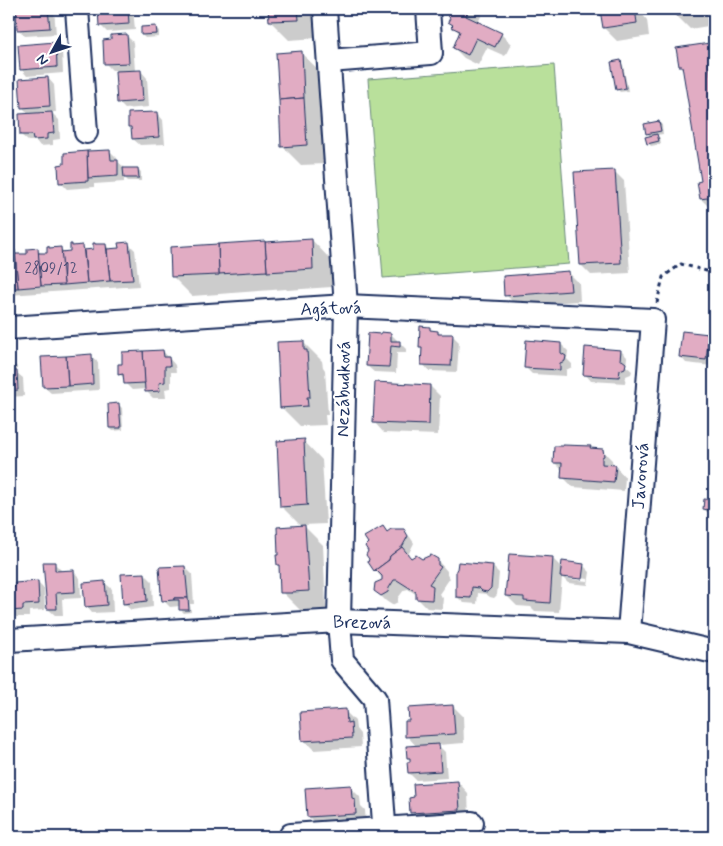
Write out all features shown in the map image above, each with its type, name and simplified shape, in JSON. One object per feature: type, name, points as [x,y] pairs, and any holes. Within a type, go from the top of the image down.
[{"type":"street","points":[[77,9],[86,132]]},
{"type":"street","name":"Nezábudková","points":[[325,9],[346,306],[340,621],[342,660],[375,700],[384,833]]},
{"type":"street","points":[[329,61],[431,53],[428,9]]},
{"type":"street","name":"Agátová","points":[[9,328],[346,306],[653,320]]},
{"type":"street","name":"Javorová","points":[[629,632],[653,320]]},
{"type":"street","name":"Brezová","points":[[9,640],[340,621],[629,632],[714,652]]},
{"type":"street","points":[[291,834],[384,833],[472,823]]},
{"type":"path","points":[[653,320],[662,277],[681,264],[710,272],[714,276]]},
{"type":"green space","points":[[554,65],[569,264],[383,278],[368,79]]},
{"type":"building","points":[[16,9],[48,9],[50,28],[17,30]]},
{"type":"building","points":[[98,9],[128,9],[129,24],[99,26]]},
{"type":"building","points":[[268,9],[298,9],[299,20],[269,21]]},
{"type":"building","points":[[451,9],[470,9],[466,16],[502,33],[495,47],[476,38],[468,55],[453,48],[460,31],[451,27],[453,25],[448,22]]},
{"type":"building","points":[[635,9],[637,23],[603,28],[600,10]]},
{"type":"building","points":[[675,9],[710,9],[710,10],[676,16]]},
{"type":"building","points":[[156,26],[157,34],[141,35],[141,27]]},
{"type":"building","points":[[127,34],[129,63],[104,64],[103,40],[111,39],[111,35]]},
{"type":"building","points":[[56,42],[57,67],[20,70],[18,45]]},
{"type":"building","points":[[710,43],[713,61],[709,61],[714,93],[714,197],[700,199],[697,182],[701,181],[682,66],[679,66],[676,48]]},
{"type":"building","points":[[302,51],[304,98],[279,100],[276,53]]},
{"type":"building","points":[[621,60],[626,88],[616,90],[611,62]]},
{"type":"building","points":[[141,70],[143,101],[117,103],[115,71]]},
{"type":"building","points":[[48,77],[50,106],[21,108],[19,79]]},
{"type":"building","points":[[304,98],[307,145],[281,147],[279,100]]},
{"type":"building","points":[[52,112],[54,133],[47,134],[47,139],[33,140],[32,135],[20,135],[19,114]]},
{"type":"building","points":[[157,112],[159,137],[132,139],[131,127],[128,127],[128,113]]},
{"type":"building","points":[[659,121],[661,131],[646,134],[644,124]]},
{"type":"building","points":[[657,134],[659,141],[647,144],[645,137]]},
{"type":"building","points":[[110,150],[111,160],[118,160],[118,176],[88,178],[87,151]]},
{"type":"building","points":[[87,151],[88,181],[59,183],[58,165],[64,164],[64,153]]},
{"type":"building","points":[[123,168],[138,168],[139,178],[124,178]]},
{"type":"building","points":[[615,170],[621,263],[580,265],[574,172]]},
{"type":"building","points":[[312,239],[313,269],[267,272],[265,242]]},
{"type":"building","points":[[265,241],[267,271],[219,274],[218,244]]},
{"type":"building","points":[[129,242],[133,280],[110,281],[107,249],[119,248],[118,243]]},
{"type":"building","points":[[93,243],[106,244],[110,281],[87,283],[84,250],[93,249]]},
{"type":"building","points":[[70,244],[72,246],[83,245],[87,283],[64,285],[61,252],[70,251]]},
{"type":"building","points":[[218,244],[219,275],[171,277],[170,247]]},
{"type":"building","points":[[47,246],[49,248],[61,247],[64,285],[41,286],[38,253],[47,253]]},
{"type":"building","points":[[38,248],[41,286],[18,288],[15,254],[27,254],[27,249]]},
{"type":"building","points":[[9,250],[15,250],[18,288],[9,288]]},
{"type":"building","points":[[569,271],[571,291],[504,296],[503,276]]},
{"type":"building","points":[[420,326],[430,327],[430,330],[438,331],[438,334],[453,334],[451,366],[421,365],[422,348],[419,348]]},
{"type":"building","points":[[682,331],[709,334],[706,360],[679,357]]},
{"type":"building","points":[[381,332],[391,333],[391,341],[400,341],[400,347],[391,346],[389,367],[366,366],[368,333],[381,334]]},
{"type":"building","points":[[526,340],[561,343],[561,353],[566,356],[565,361],[560,363],[560,370],[524,368]]},
{"type":"building","points":[[304,341],[304,350],[307,350],[310,397],[307,397],[308,406],[280,408],[277,342]]},
{"type":"building","points":[[585,347],[621,350],[620,360],[626,363],[625,368],[620,370],[619,377],[583,375]]},
{"type":"building","points":[[163,350],[164,357],[169,357],[170,366],[165,366],[165,382],[159,383],[160,391],[145,392],[143,351]]},
{"type":"building","points":[[143,351],[145,383],[124,384],[123,374],[118,375],[118,364],[122,364],[122,352]]},
{"type":"building","points":[[92,354],[93,384],[68,386],[66,356]]},
{"type":"building","points":[[66,356],[68,386],[43,387],[41,357]]},
{"type":"building","points":[[9,359],[11,359],[11,371],[17,371],[18,390],[9,391]]},
{"type":"building","points":[[375,382],[430,385],[429,425],[373,423]]},
{"type":"building","points":[[119,403],[121,428],[109,428],[108,404]]},
{"type":"building","points":[[305,439],[308,505],[280,507],[277,441]]},
{"type":"building","points":[[554,446],[591,446],[590,448],[603,449],[602,464],[616,465],[614,482],[561,478],[562,463],[553,463]]},
{"type":"building","points":[[704,499],[714,500],[714,511],[703,509]]},
{"type":"building","points":[[305,525],[309,591],[280,593],[279,565],[277,565],[276,555],[278,555],[277,527]]},
{"type":"building","points":[[383,526],[387,532],[391,529],[404,529],[408,536],[402,547],[374,571],[368,562],[369,559],[366,555],[368,551],[365,546],[368,543],[364,537]]},
{"type":"building","points":[[402,547],[411,558],[416,555],[422,559],[431,555],[438,559],[438,565],[441,567],[429,584],[433,586],[432,600],[416,599],[416,592],[397,580],[394,580],[388,592],[381,596],[374,591],[375,583],[382,580],[382,576],[376,570],[374,571]]},
{"type":"building","points":[[509,554],[553,557],[550,603],[524,601],[524,597],[505,596]]},
{"type":"building","points":[[562,561],[584,564],[582,579],[560,577]]},
{"type":"building","points":[[43,562],[55,562],[55,571],[74,570],[75,592],[56,593],[57,609],[47,609]]},
{"type":"building","points":[[458,562],[493,565],[491,588],[487,592],[472,587],[471,598],[456,597],[456,570]]},
{"type":"building","points":[[185,566],[188,598],[174,598],[174,600],[162,601],[159,567]]},
{"type":"building","points":[[145,573],[147,601],[123,604],[121,574]]},
{"type":"building","points":[[38,581],[39,604],[23,605],[23,610],[9,611],[9,588],[15,587],[15,583]]},
{"type":"building","points":[[105,581],[107,605],[85,607],[83,583]]},
{"type":"building","points":[[174,598],[188,598],[189,610],[179,610],[179,600],[174,600]]},
{"type":"building","points":[[453,705],[455,734],[405,737],[405,721],[409,721],[408,708]]},
{"type":"building","points":[[346,709],[347,723],[351,722],[352,738],[302,741],[300,712]]},
{"type":"building","points":[[439,744],[441,771],[408,773],[407,762],[410,762],[410,758],[407,758],[406,746]]},
{"type":"building","points":[[458,781],[460,810],[410,813],[409,798],[414,797],[413,784]]},
{"type":"building","points":[[351,785],[352,798],[355,799],[356,814],[307,817],[305,788]]}]
